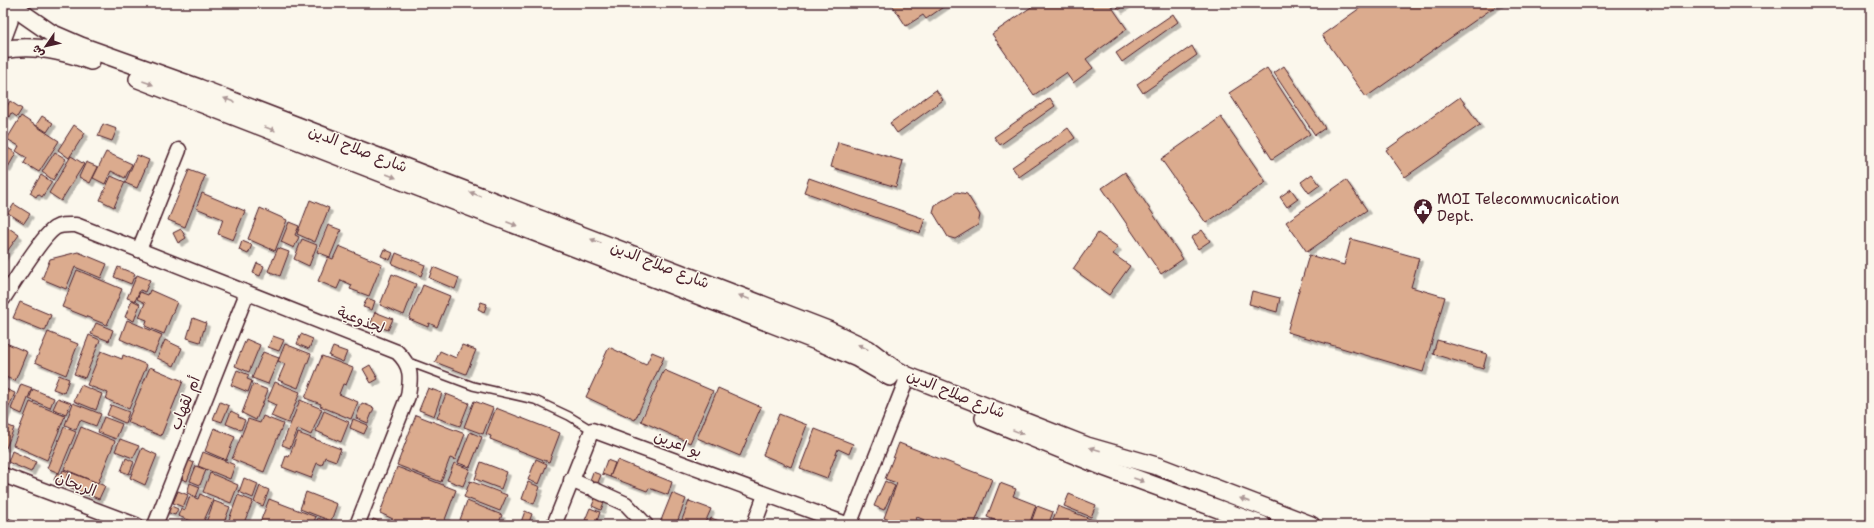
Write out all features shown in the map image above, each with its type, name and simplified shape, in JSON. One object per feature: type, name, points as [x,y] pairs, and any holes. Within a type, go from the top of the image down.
[{"type":"street","points":[[3,36],[9,21],[11,3]]},
{"type":"street","name":"شارع صلاح الدين","points":[[11,3],[38,24],[66,40],[199,88],[828,330],[868,349],[893,368],[906,381],[1087,446],[1160,467],[1279,519],[1311,525]]},
{"type":"street","name":"شارع صلاح الدين","points":[[3,50],[27,48],[61,52],[181,94],[674,287],[824,344],[871,366],[1104,467],[1262,525]]},
{"type":"street","points":[[139,250],[178,150]]},
{"type":"street","name":"لجذوعية","points":[[3,299],[46,237],[55,228],[65,225],[76,225],[397,352],[406,361]]},
{"type":"street","name":"أم لقهاب","points":[[155,525],[247,293]]},
{"type":"street","points":[[357,525],[408,396],[411,380],[406,361]]},
{"type":"street","name":"بو اعرين","points":[[592,430],[849,525],[906,381]]},
{"type":"street","points":[[554,525],[592,430]]},
{"type":"street","name":"الريحان","points":[[3,475],[136,525]]},
{"type":"street","points":[[571,480],[626,504],[646,525]]},
{"type":"street","points":[[754,525],[765,495]]},
{"type":"lane","points":[[406,361],[473,386],[535,400],[569,416],[592,430]]},
{"type":"building","points":[[891,3],[949,3],[926,19],[923,15],[906,26]]},
{"type":"building","points":[[1037,3],[1109,3],[1127,29],[1086,59],[1093,68],[1073,83],[1066,73],[1034,95],[992,34]]},
{"type":"building","points":[[1115,3],[1129,3],[1119,10]]},
{"type":"building","points":[[1367,3],[1500,3],[1366,97],[1322,35]]},
{"type":"building","points":[[1173,14],[1178,22],[1122,62],[1116,53]]},
{"type":"building","points":[[1192,46],[1197,55],[1143,93],[1137,84]]},
{"type":"building","points":[[1284,66],[1325,128],[1315,135],[1274,73]]},
{"type":"building","points":[[1267,68],[1310,134],[1272,159],[1229,93]]},
{"type":"building","points":[[936,90],[943,100],[897,133],[890,123]]},
{"type":"building","points":[[1460,97],[1480,125],[1405,177],[1386,150]]},
{"type":"building","points":[[1050,98],[1055,106],[1000,145],[994,137]]},
{"type":"building","points":[[10,101],[22,109],[17,117],[11,113],[9,117],[3,113]]},
{"type":"building","points":[[21,116],[59,141],[39,172],[24,163],[27,158],[16,151],[19,146],[7,139]]},
{"type":"building","points":[[42,116],[53,123],[47,132],[36,125]]},
{"type":"building","points":[[1221,117],[1266,182],[1206,223],[1161,159]]},
{"type":"building","points":[[103,124],[117,129],[112,141],[98,136]]},
{"type":"building","points":[[74,125],[85,133],[69,158],[58,150]]},
{"type":"building","points":[[1068,128],[1075,138],[1019,177],[1012,167]]},
{"type":"building","points":[[838,142],[903,161],[896,187],[831,167]]},
{"type":"building","points":[[3,145],[16,153],[7,169],[3,166]]},
{"type":"building","points":[[55,152],[66,159],[53,180],[42,172]]},
{"type":"building","points":[[106,152],[132,164],[125,178],[111,171],[105,184],[93,178]]},
{"type":"building","points":[[137,155],[149,160],[137,188],[125,183]]},
{"type":"building","points":[[71,156],[84,164],[61,201],[49,193]]},
{"type":"building","points":[[86,162],[98,167],[90,183],[79,177]]},
{"type":"building","points":[[189,170],[205,176],[185,227],[168,220]]},
{"type":"building","points":[[1125,172],[1183,259],[1161,274],[1102,188]]},
{"type":"building","points":[[1312,174],[1320,185],[1309,193],[1301,182]]},
{"type":"building","points":[[41,175],[52,182],[42,197],[38,194],[36,197],[30,193]]},
{"type":"building","points":[[111,176],[125,182],[114,207],[100,200]]},
{"type":"building","points":[[809,178],[925,219],[920,233],[804,192]]},
{"type":"building","points":[[1346,180],[1367,210],[1307,252],[1286,222]]},
{"type":"building","points":[[1291,189],[1298,199],[1287,207],[1280,197]]},
{"type":"building","points":[[957,192],[967,194],[980,215],[978,225],[955,239],[948,237],[933,212],[935,205]]},
{"type":"building","points":[[202,193],[245,211],[233,240],[218,234],[223,219],[196,208]]},
{"type":"building","points":[[310,200],[329,208],[315,242],[297,234]]},
{"type":"building","points":[[14,204],[30,214],[24,223],[8,213]]},
{"type":"building","points":[[260,208],[287,220],[275,251],[248,239]]},
{"type":"building","points":[[289,222],[299,226],[295,235],[299,237],[294,248],[281,242]]},
{"type":"building","points":[[328,225],[341,230],[330,257],[317,252]]},
{"type":"building","points":[[6,226],[19,235],[3,257],[3,230]]},
{"type":"building","points":[[181,229],[186,238],[178,243],[173,233]]},
{"type":"building","points":[[1202,230],[1210,241],[1198,249],[1191,238]]},
{"type":"building","points":[[1098,233],[1118,247],[1113,254],[1130,266],[1109,295],[1073,269]]},
{"type":"building","points":[[302,239],[317,245],[309,266],[294,259]]},
{"type":"building","points":[[1351,239],[1419,258],[1411,287],[1445,297],[1423,372],[1287,332],[1309,255],[1344,265]]},
{"type":"building","points":[[242,241],[252,245],[248,254],[239,250]]},
{"type":"building","points":[[339,246],[382,264],[369,296],[350,289],[352,285],[341,280],[337,289],[318,281],[328,257],[333,259]]},
{"type":"building","points":[[278,248],[289,252],[280,276],[268,271]]},
{"type":"building","points":[[384,249],[393,253],[390,260],[381,256]]},
{"type":"building","points":[[78,252],[107,264],[101,278],[75,267],[66,289],[42,279],[50,259]]},
{"type":"building","points":[[396,253],[425,265],[421,276],[392,264]]},
{"type":"building","points":[[257,263],[264,266],[260,276],[253,273]]},
{"type":"building","points":[[118,267],[135,274],[131,284],[114,277]]},
{"type":"building","points":[[433,267],[459,278],[455,289],[429,278]]},
{"type":"building","points":[[77,270],[122,289],[107,325],[62,307]]},
{"type":"building","points":[[392,274],[416,284],[404,315],[380,305]]},
{"type":"building","points":[[137,275],[150,280],[145,292],[140,290],[135,301],[127,298]]},
{"type":"building","points":[[423,285],[450,296],[437,327],[429,323],[428,327],[409,319]]},
{"type":"building","points":[[150,290],[177,302],[164,334],[145,326],[147,320],[139,317],[145,303],[137,299],[140,292],[148,295]]},
{"type":"building","points":[[1252,291],[1280,298],[1277,312],[1249,304]]},
{"type":"building","points":[[367,298],[375,301],[372,310],[363,307]]},
{"type":"building","points":[[132,300],[140,304],[134,321],[125,317]]},
{"type":"building","points":[[20,302],[51,315],[45,331],[13,318]]},
{"type":"building","points":[[481,302],[487,304],[484,312],[478,309]]},
{"type":"building","points":[[375,312],[393,319],[388,330],[371,323]]},
{"type":"building","points":[[193,318],[206,323],[200,342],[187,338]]},
{"type":"building","points":[[127,320],[162,335],[154,354],[120,339]]},
{"type":"building","points":[[96,323],[113,330],[109,341],[91,334]]},
{"type":"building","points":[[48,332],[78,344],[66,375],[35,362]]},
{"type":"building","points":[[301,334],[313,339],[309,349],[297,344]]},
{"type":"building","points":[[89,335],[100,340],[85,378],[74,374]]},
{"type":"building","points":[[273,336],[284,340],[279,351],[268,347]]},
{"type":"building","points":[[246,339],[260,345],[249,372],[235,366]]},
{"type":"building","points":[[165,340],[182,348],[174,366],[157,358]]},
{"type":"building","points":[[1437,340],[1487,354],[1483,369],[1433,354]]},
{"type":"building","points":[[6,343],[27,352],[15,381],[3,376],[3,351]]},
{"type":"building","points":[[285,344],[311,354],[298,388],[278,380],[285,364],[278,361]]},
{"type":"building","points":[[462,345],[476,350],[466,374],[435,362],[440,351],[456,358]]},
{"type":"building","points":[[333,347],[347,352],[343,362],[329,356]]},
{"type":"building","points":[[609,347],[646,365],[652,352],[664,357],[635,420],[586,397]]},
{"type":"building","points":[[101,351],[122,359],[123,355],[147,365],[129,409],[106,399],[108,393],[87,385]]},
{"type":"building","points":[[263,352],[279,358],[268,384],[252,378]]},
{"type":"building","points":[[322,356],[353,368],[346,385],[343,384],[339,394],[358,402],[351,419],[305,398]]},
{"type":"building","points":[[370,365],[378,379],[371,383],[363,369]]},
{"type":"building","points":[[150,367],[183,381],[161,436],[127,422]]},
{"type":"building","points":[[237,370],[249,375],[247,379],[252,381],[248,392],[231,385]]},
{"type":"building","points":[[664,370],[713,391],[690,443],[641,421]]},
{"type":"building","points":[[59,375],[69,379],[64,393],[53,389]]},
{"type":"building","points":[[275,382],[300,392],[288,423],[271,416],[276,405],[267,401]]},
{"type":"building","points":[[21,384],[32,388],[22,414],[11,409]]},
{"type":"building","points":[[253,384],[268,390],[256,420],[242,413]]},
{"type":"building","points":[[81,385],[102,394],[96,410],[74,401]]},
{"type":"building","points":[[3,388],[15,393],[3,421]]},
{"type":"building","points":[[428,388],[442,393],[434,416],[419,410]]},
{"type":"building","points":[[718,388],[761,407],[740,456],[697,438]]},
{"type":"building","points":[[33,389],[54,398],[50,408],[29,399]]},
{"type":"building","points":[[446,394],[469,403],[460,426],[437,418]]},
{"type":"building","points":[[58,398],[71,403],[66,414],[53,409]]},
{"type":"building","points":[[300,400],[322,409],[311,435],[298,429],[290,448],[282,445]]},
{"type":"building","points":[[474,401],[493,408],[483,434],[464,427]]},
{"type":"building","points":[[30,402],[65,416],[47,460],[13,445]]},
{"type":"building","points":[[220,402],[229,406],[222,422],[213,419]]},
{"type":"building","points":[[73,403],[101,414],[96,426],[80,420],[76,430],[65,425]]},
{"type":"building","points":[[362,403],[374,408],[368,423],[356,418]]},
{"type":"building","points":[[111,405],[129,412],[125,423],[107,415]]},
{"type":"building","points":[[496,408],[560,433],[549,462],[490,439],[491,436],[486,434]]},
{"type":"building","points":[[231,411],[239,415],[238,417],[245,420],[241,430],[226,424]]},
{"type":"building","points":[[324,411],[349,422],[341,442],[316,431]]},
{"type":"building","points":[[779,414],[807,425],[791,467],[763,455]]},
{"type":"building","points":[[416,415],[465,434],[455,460],[450,458],[441,482],[397,465]]},
{"type":"building","points":[[263,416],[283,424],[264,472],[232,459],[248,419],[260,423]]},
{"type":"building","points":[[104,417],[122,424],[116,439],[98,432]]},
{"type":"building","points":[[353,419],[368,425],[364,434],[350,428]]},
{"type":"building","points":[[4,424],[14,428],[6,448],[3,447]]},
{"type":"building","points":[[64,427],[76,432],[59,473],[47,468]]},
{"type":"building","points":[[81,427],[115,441],[98,483],[64,469]]},
{"type":"building","points":[[214,428],[235,437],[226,460],[205,451]]},
{"type":"building","points":[[815,429],[853,444],[849,454],[838,449],[827,478],[800,468]]},
{"type":"building","points":[[470,432],[482,437],[470,467],[458,463]]},
{"type":"building","points":[[298,433],[341,449],[336,461],[325,457],[322,465],[317,463],[311,478],[282,467],[286,456],[289,457]]},
{"type":"building","points":[[120,439],[139,446],[133,458],[115,451]]},
{"type":"building","points":[[899,443],[992,479],[974,525],[960,519],[958,525],[937,525],[917,517],[914,525],[902,525],[884,518],[897,483],[885,479]]},
{"type":"building","points":[[142,448],[157,455],[145,485],[130,478]]},
{"type":"building","points":[[12,451],[36,462],[31,472],[8,462]]},
{"type":"building","points":[[203,452],[235,465],[230,479],[198,466]]},
{"type":"building","points":[[126,458],[134,462],[129,474],[121,471]]},
{"type":"building","points":[[186,459],[194,463],[187,481],[179,478]]},
{"type":"building","points":[[536,459],[547,464],[539,484],[528,480]]},
{"type":"building","points":[[607,460],[615,463],[610,477],[602,474]]},
{"type":"building","points":[[617,460],[672,482],[668,495],[649,488],[647,491],[610,477]]},
{"type":"building","points":[[481,462],[507,472],[501,489],[475,479]]},
{"type":"building","points":[[454,463],[470,469],[463,486],[447,480]]},
{"type":"building","points":[[196,466],[206,470],[200,485],[190,481]]},
{"type":"building","points":[[397,467],[456,490],[443,525],[393,525],[393,519],[380,513]]},
{"type":"building","points":[[63,470],[69,472],[64,485],[54,480],[57,473],[61,475]]},
{"type":"building","points":[[593,472],[601,475],[592,497],[585,494]]},
{"type":"building","points":[[72,473],[105,486],[99,499],[67,486]]},
{"type":"building","points":[[210,473],[238,485],[231,503],[203,492]]},
{"type":"building","points":[[244,478],[258,484],[253,498],[239,492]]},
{"type":"building","points":[[470,481],[507,495],[500,511],[464,497]]},
{"type":"building","points":[[885,481],[895,486],[884,510],[874,506]]},
{"type":"building","points":[[528,482],[540,487],[534,504],[522,499]]},
{"type":"building","points":[[190,483],[200,487],[196,497],[187,493]]},
{"type":"building","points":[[1000,483],[1016,489],[1013,496],[1036,505],[1029,525],[1006,525],[987,517]]},
{"type":"building","points":[[260,486],[269,490],[263,506],[254,502]]},
{"type":"building","points":[[178,491],[188,495],[183,507],[173,503]]},
{"type":"building","points":[[306,492],[337,504],[331,521],[300,509]]},
{"type":"building","points":[[597,493],[606,497],[601,510],[592,506]]},
{"type":"building","points":[[672,493],[686,499],[676,525],[666,525],[660,523]]},
{"type":"building","points":[[200,494],[213,500],[202,525],[178,516],[181,508],[185,510],[190,496],[198,499]]},
{"type":"building","points":[[1069,494],[1096,505],[1091,517],[1064,506]]},
{"type":"building","points":[[238,495],[253,501],[243,525],[227,525]]},
{"type":"building","points":[[269,499],[316,517],[312,525],[259,525]]},
{"type":"building","points":[[214,501],[230,507],[223,525],[205,525]]},
{"type":"building","points":[[467,501],[502,515],[498,525],[458,525]]},
{"type":"building","points":[[689,501],[711,509],[704,525],[680,525]]},
{"type":"building","points":[[167,504],[178,509],[175,515],[164,511]]},
{"type":"building","points":[[1037,506],[1053,512],[1048,525],[1030,525]]},
{"type":"building","points":[[1058,506],[1105,525],[1051,525]]},
{"type":"building","points":[[590,508],[600,512],[596,524],[585,520]]},
{"type":"building","points":[[525,511],[532,514],[528,525],[520,525]]},
{"type":"building","points":[[3,516],[15,521],[13,525],[3,525]]},
{"type":"building","points":[[318,518],[329,522],[328,525],[315,525]]},
{"type":"building","points":[[711,518],[725,523],[724,525],[709,525]]},
{"type":"building","points":[[373,519],[384,523],[383,525],[371,525]]},
{"type":"place","name":"MOI Telecommucnication Dept.","points":[[1423,225]]}]
